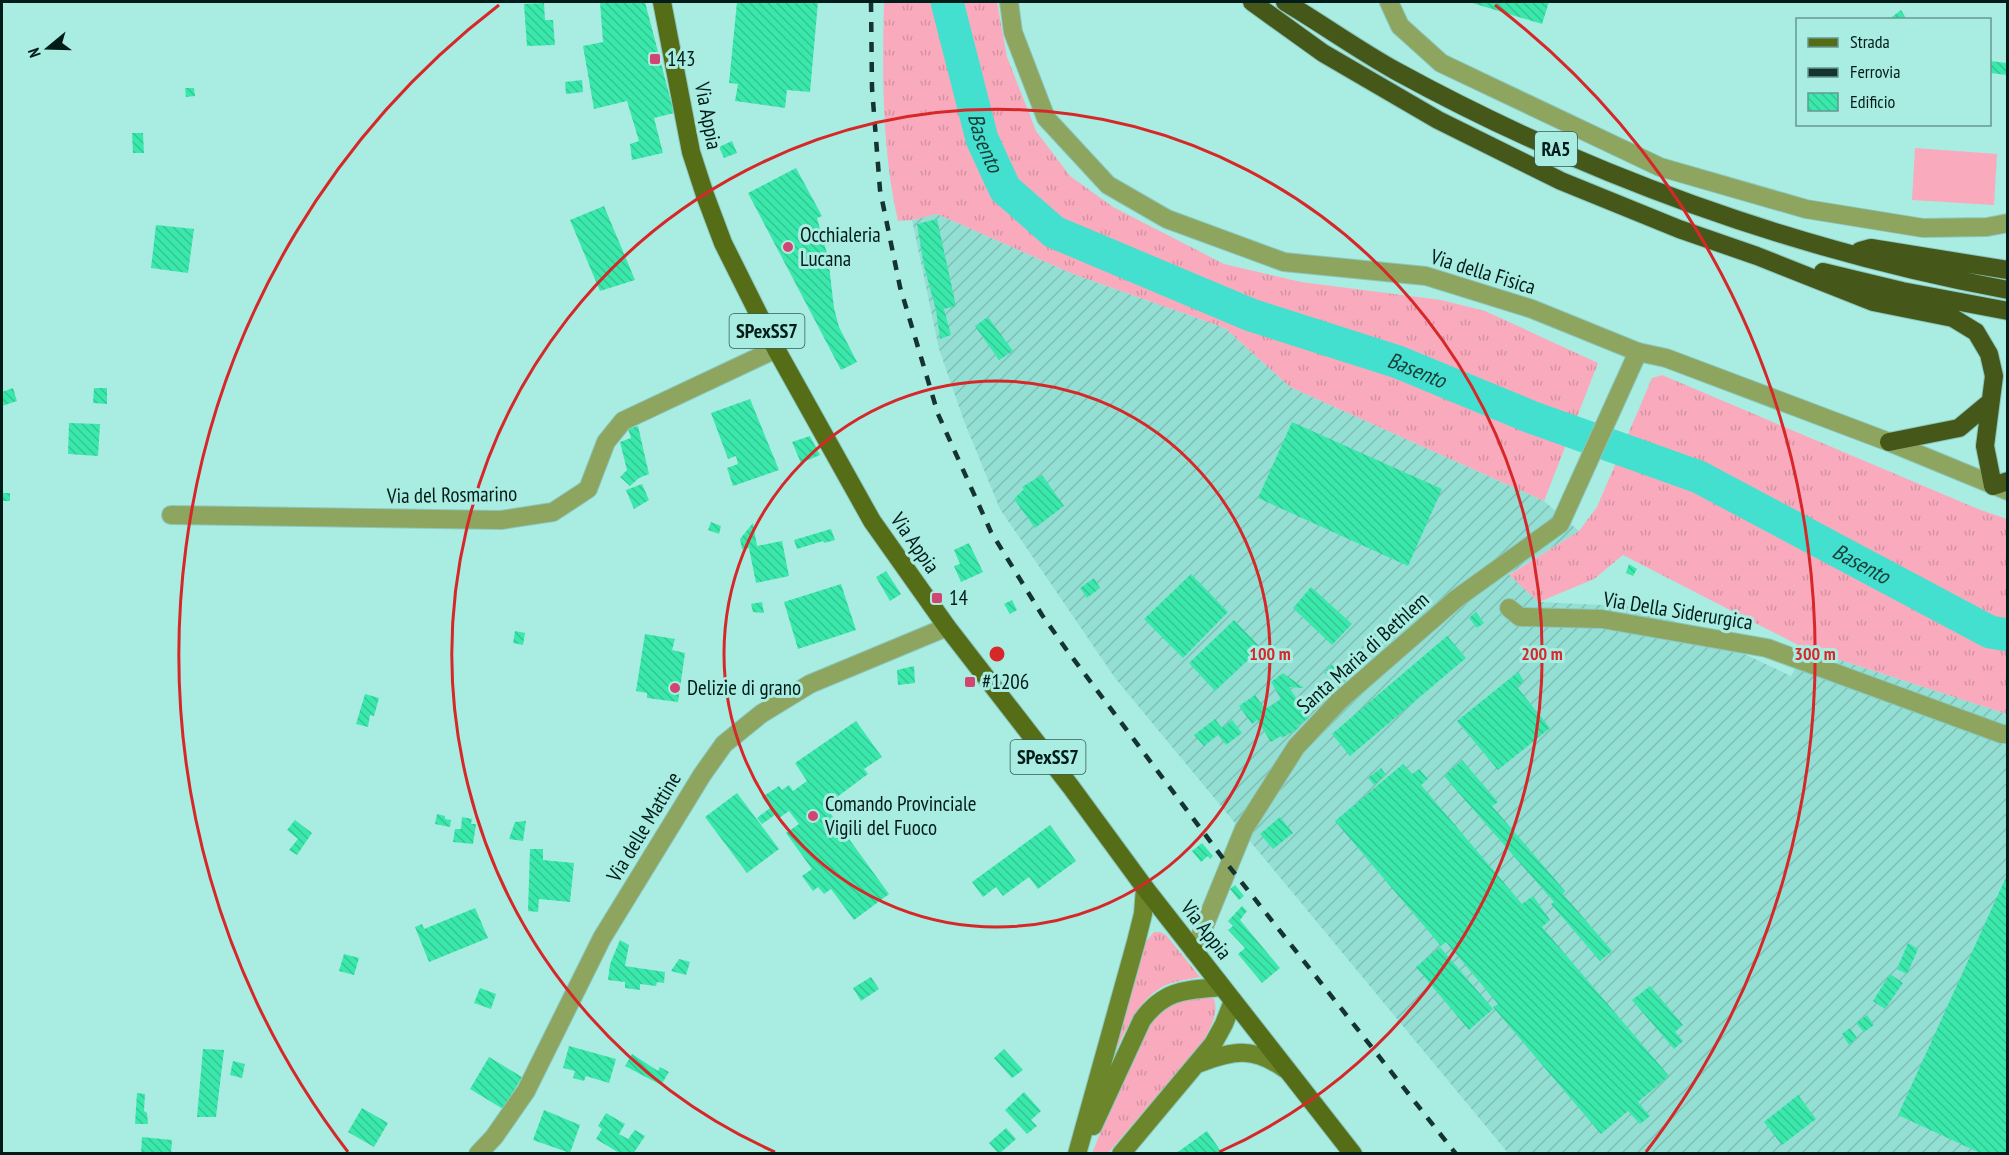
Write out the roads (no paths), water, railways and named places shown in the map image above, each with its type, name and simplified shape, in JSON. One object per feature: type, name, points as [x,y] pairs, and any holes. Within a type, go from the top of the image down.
[{"type":"highway","name":"RA5","points":[[1252,2],[1323,53],[1438,120],[1561,181],[1678,229],[1757,256],[1902,291],[2007,311]]},
{"type":"highway","name":"RA5","points":[[1285,2],[1395,70],[1524,136],[1659,192],[1846,254],[2007,290]]},
{"type":"highway","points":[[1846,254],[1871,248],[2007,270]]},
{"type":"highway","points":[[1757,256],[1873,302],[1953,318],[1976,332],[1989,354],[1994,375],[1985,447],[2003,486]]},
{"type":"highway","points":[[1889,442],[1959,428],[1989,403]]},
{"type":"main road","name":"Via Appia","points":[[662,2],[692,152],[723,243],[776,349],[872,521],[947,627],[1071,787],[1145,888],[1353,1154]]},
{"type":"main road","points":[[1077,1154],[1136,942],[1143,914],[1145,888]]},
{"type":"main road","points":[[1077,1154],[1100,1113],[1142,1020],[1150,1008],[1160,999],[1191,989],[1228,994],[1224,1024],[1213,1044],[1200,1063],[1121,1154]]},
{"type":"main road","points":[[1200,1063],[1228,1053],[1256,1054],[1270,1058],[1290,1073]]},
{"type":"street","name":"Via della Fisica","points":[[1009,2],[1012,32],[1047,118],[1108,185],[1167,219],[1284,262],[1426,276],[1532,309],[1638,352],[1666,358],[2003,486]]},
{"type":"street","points":[[1389,2],[1400,26],[1441,63],[1660,167],[1806,209],[1830,213],[1923,228],[1987,227],[2007,223]]},
{"type":"street","name":"Via del Rosmarino","points":[[171,515],[501,520],[553,512],[588,489],[606,442],[623,421],[776,349]]},
{"type":"street","name":"Santa Maria di Bethlem","points":[[1194,951],[1244,829],[1296,747],[1339,700],[1456,599],[1560,524],[1638,352]]},
{"type":"street","name":"Via Della Siderurgica","points":[[1509,608],[1520,617],[1602,620],[1767,648],[2007,734]]},
{"type":"street","name":"Via delle Mattine","points":[[478,1154],[494,1137],[526,1091],[602,938],[702,775],[724,744],[761,714],[810,684],[947,627]]},
{"type":"waterway","name":"Basento","points":[[947,2],[982,139],[1005,189],[1054,232],[1251,315],[1398,362],[1531,417],[1699,477],[1990,632],[2008,635]]},
{"type":"railway","points":[[871,2],[872,88],[880,190],[900,287],[938,414],[991,532],[1042,615],[1066,649],[1228,865],[1456,1154]]},
{"type":"place","name":"143","points":[[655,59]]},
{"type":"place","name":"Occhialeria Lucana","points":[[788,247]]},
{"type":"place","name":"14","points":[[937,598]]},
{"type":"place","name":"#1206","points":[[970,682]]},
{"type":"place","name":"Delizie di grano","points":[[675,688]]},
{"type":"place","name":"Comando Provinciale Vigili del Fuoco","points":[[813,816]]}]
